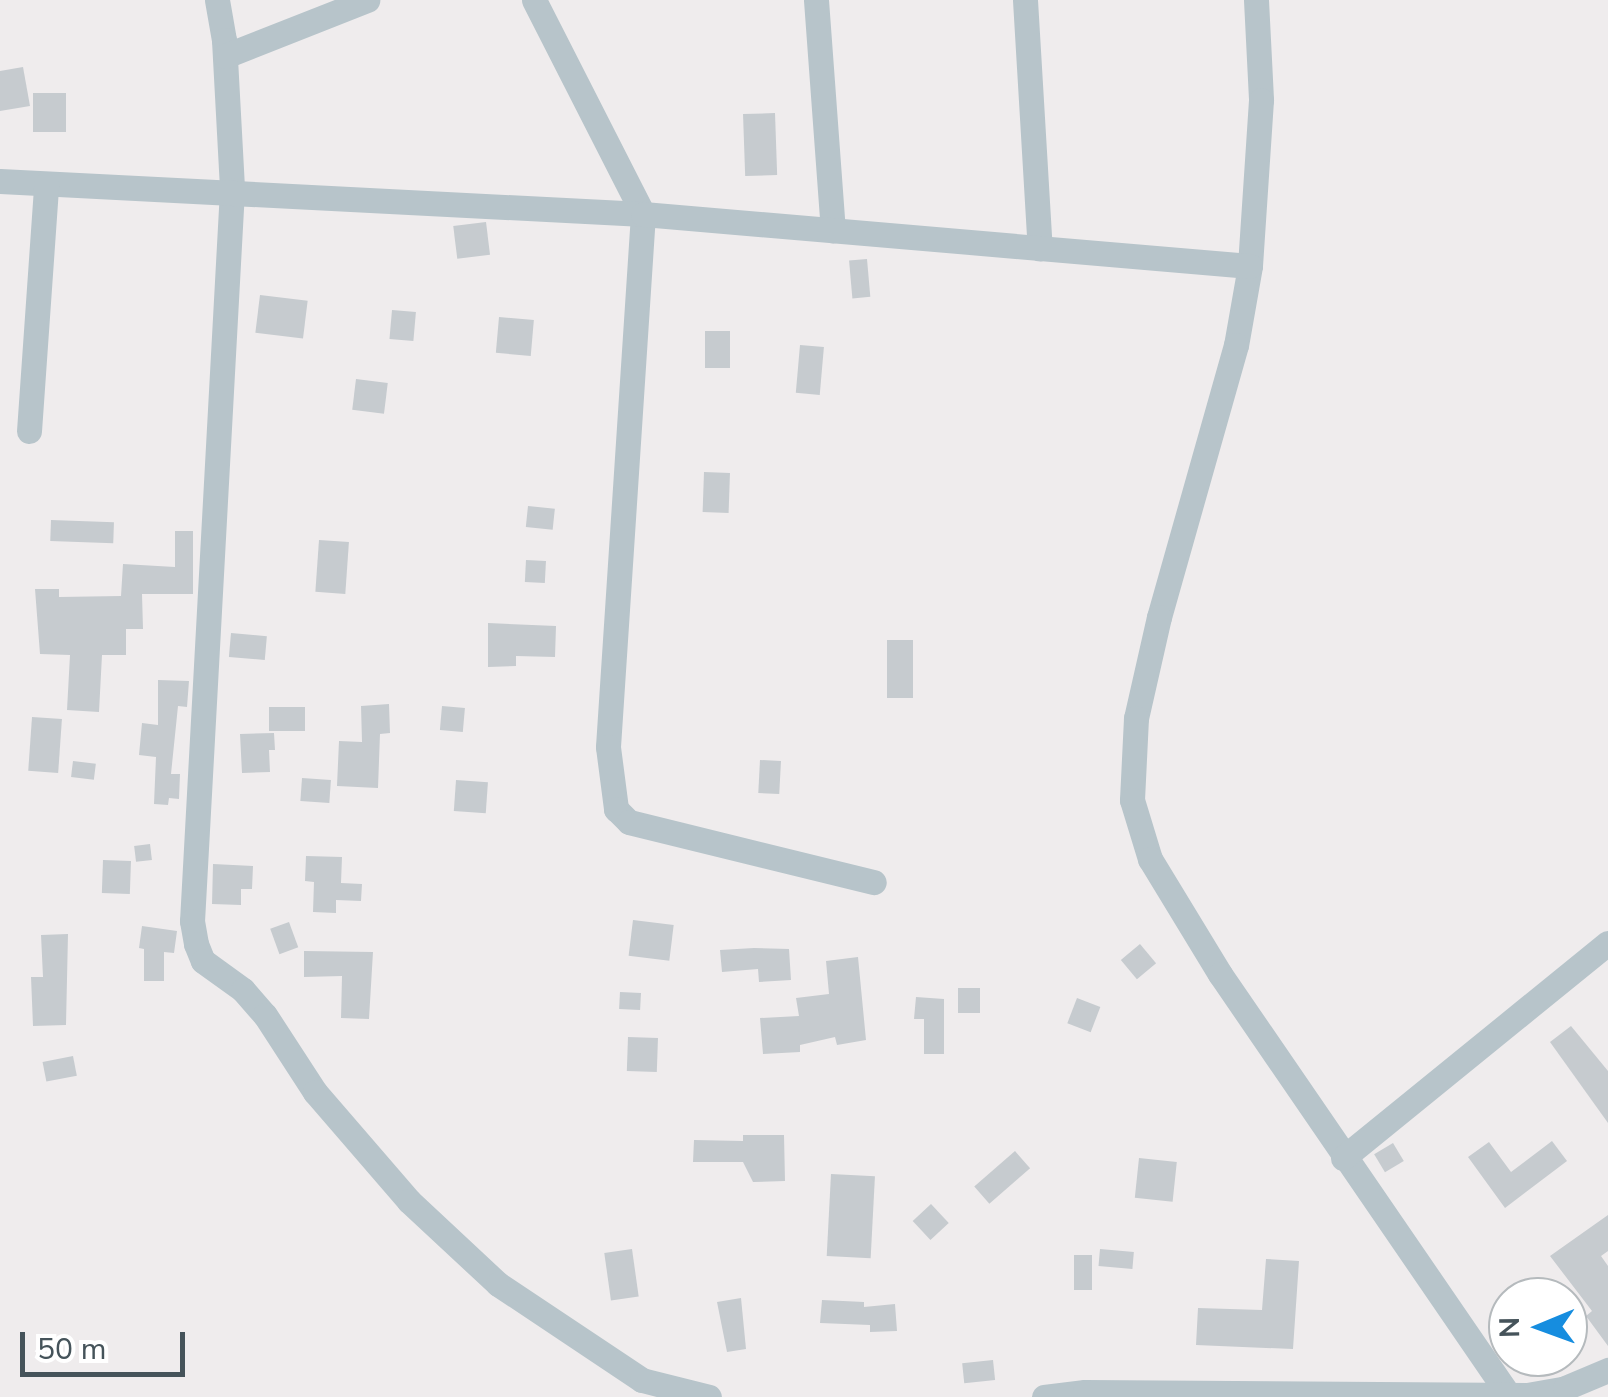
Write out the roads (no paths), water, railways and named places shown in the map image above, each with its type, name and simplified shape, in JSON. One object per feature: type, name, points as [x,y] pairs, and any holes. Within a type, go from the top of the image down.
[{"type":"street","points":[[218,0],[232,190],[192,921],[196,944],[204,961],[243,990],[265,1016],[315,1092],[409,1201],[498,1284],[642,1380],[709,1397]]},
{"type":"street","points":[[225,56],[367,0]]},
{"type":"street","points":[[534,0],[643,214],[608,747],[616,809],[629,822],[874,882]]},
{"type":"street","points":[[816,0],[833,230]]},
{"type":"street","points":[[1025,0],[1040,250]]},
{"type":"street","points":[[1256,0],[1260,100],[1250,266],[1236,345],[1159,617],[1140,701],[1131,766],[1132,800],[1150,859],[1343,1158],[1508,1394]]},
{"type":"street","points":[[0,181],[643,214],[1250,266]]},
{"type":"street","points":[[29,431],[46,185]]},
{"type":"street","points":[[1343,1158],[1608,942]]},
{"type":"street","points":[[1044,1397],[1085,1392],[1508,1394],[1564,1388],[1608,1370]]}]
